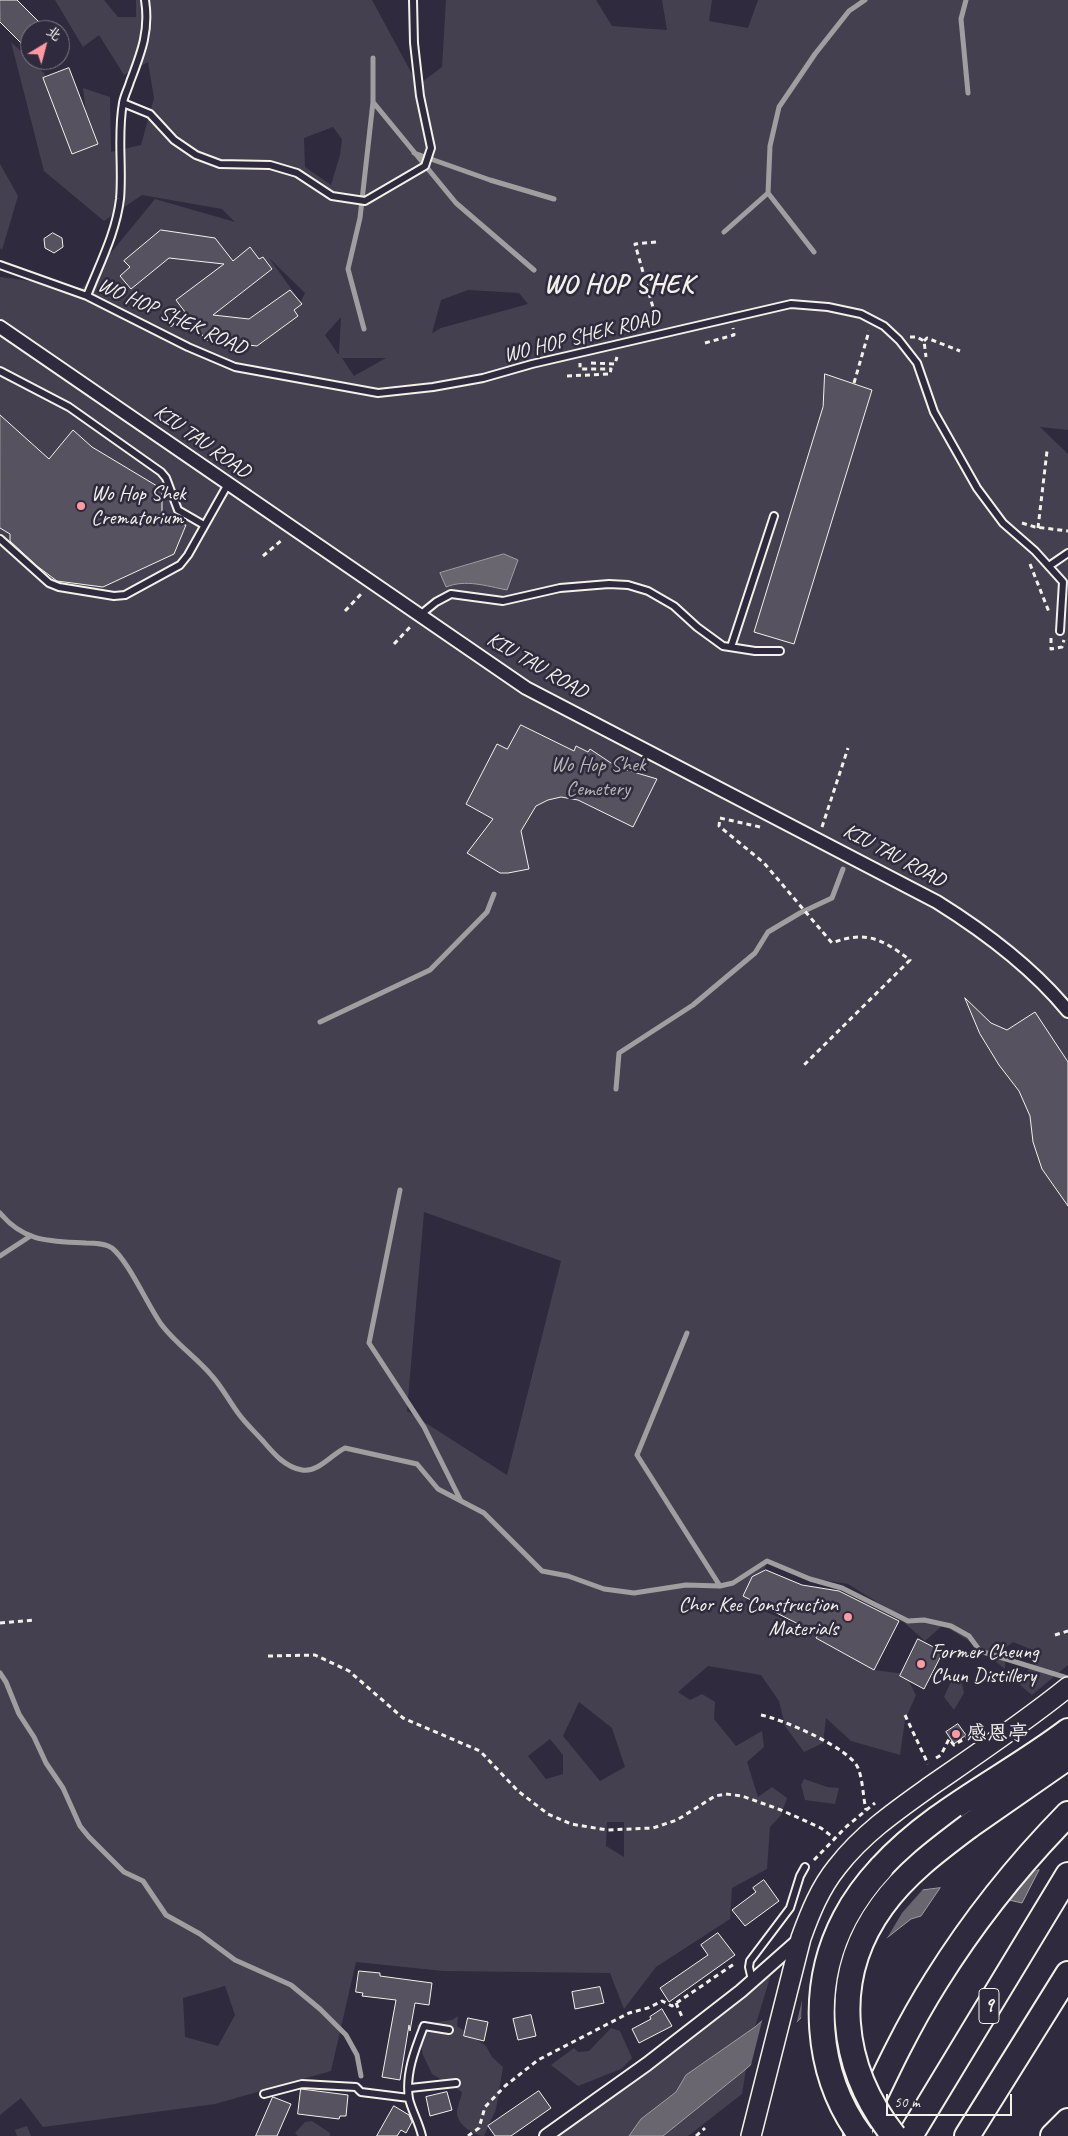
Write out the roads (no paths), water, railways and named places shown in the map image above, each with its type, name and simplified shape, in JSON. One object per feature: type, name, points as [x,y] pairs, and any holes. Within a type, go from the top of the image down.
[{"type":"highway","points":[[861,2136],[841,2102],[829,2071],[823,2037],[822,2001],[828,1964],[838,1933],[851,1907],[880,1868],[906,1843],[938,1818],[1068,1731]]},
{"type":"highway","points":[[894,2136],[868,2097],[856,2069],[849,2039],[848,1995],[854,1965],[865,1934],[887,1900],[918,1866],[968,1826],[1068,1757]]},
{"type":"highway","points":[[856,2136],[894,2056],[935,1981],[979,1917],[1021,1864],[1068,1814]]},
{"type":"highway","name":"9","points":[[910,2136],[1068,1876]]},
{"type":"highway","points":[[967,2136],[1068,1974]]},
{"type":"main road","points":[[751,2136],[795,1957],[810,1914],[829,1878],[847,1855],[869,1832],[1068,1687]]},
{"type":"street","name":"KIU TAU ROAD","points":[[0,327],[228,484],[416,620],[526,688],[937,902],[1000,945],[1036,978],[1068,1012]]},
{"type":"street","points":[[546,2136],[647,2064],[801,1938]]},
{"type":"lane","points":[[87,296],[113,230],[120,201],[122,170],[120,136],[123,103],[145,42],[147,15],[145,0]]},
{"type":"lane","points":[[123,103],[150,114],[174,140],[196,155],[220,164],[270,165],[297,173],[332,196],[365,201],[425,166],[431,148],[420,96],[414,43],[413,0]]},
{"type":"lane","name":"WO HOP SHEK ROAD","points":[[0,264],[87,296],[235,367],[378,393],[433,387],[483,378],[532,364],[791,304],[828,306],[861,314],[884,326],[917,363],[934,412],[977,488],[1004,523],[1035,551],[1063,582],[1060,632]]},
{"type":"lane","points":[[0,371],[69,407],[161,472],[166,478],[178,510],[204,525]]},
{"type":"lane","points":[[0,539],[50,583],[58,587],[114,596],[125,595],[180,565],[228,484]]},
{"type":"lane","points":[[731,647],[774,516]]},
{"type":"lane","points":[[1049,566],[1068,553]]},
{"type":"lane","points":[[416,620],[436,602],[451,594],[503,601],[560,588],[609,584],[628,585],[648,591],[674,606],[697,627],[723,646],[755,651],[780,651]]},
{"type":"lane","points":[[752,1980],[749,1967],[750,1961],[790,1908],[800,1876],[805,1867]]},
{"type":"lane","points":[[422,2136],[409,2098],[409,2074],[414,2049],[424,2026],[449,2030]]},
{"type":"lane","points":[[264,2094],[311,2083],[356,2087],[361,2092],[409,2098]]},
{"type":"lane","points":[[410,2088],[456,2083]]},
{"type":"waterway","points":[[724,232],[768,193],[770,146],[779,107],[815,54],[849,11],[865,0]]},
{"type":"waterway","points":[[966,0],[961,19],[968,93]]},
{"type":"waterway","points":[[364,329],[348,269],[360,218],[373,102],[373,58]]},
{"type":"waterway","points":[[373,102],[456,203],[534,270]]},
{"type":"waterway","points":[[414,153],[490,180],[554,199]]},
{"type":"waterway","points":[[768,193],[814,252]]},
{"type":"waterway","points":[[616,1089],[619,1053],[693,1005],[755,953],[768,932],[800,913],[832,898],[843,869]]},
{"type":"waterway","points":[[320,1022],[430,970],[487,912],[494,894]]},
{"type":"waterway","points":[[400,1190],[369,1343],[424,1427],[461,1501]]},
{"type":"waterway","points":[[0,1213],[9,1223],[29,1235],[50,1241],[99,1244],[112,1248],[125,1263],[161,1324],[212,1376],[241,1417],[271,1451],[290,1466],[302,1470],[314,1469],[345,1448],[417,1464],[438,1489],[484,1513],[542,1571],[568,1576],[604,1589],[634,1593],[686,1585],[720,1586],[733,1583],[767,1561],[810,1579],[842,1588],[908,1621],[924,1620],[951,1626],[969,1636],[980,1651],[1068,1678]]},
{"type":"waterway","points":[[0,1256],[29,1237]]},
{"type":"waterway","points":[[687,1333],[637,1455],[720,1586]]},
{"type":"waterway","points":[[0,1673],[6,1682],[19,1714],[34,1737],[46,1763],[63,1788],[80,1826],[89,1837],[124,1872],[143,1881],[166,1915],[200,1934],[235,1960],[291,1985],[320,2009],[346,2035],[357,2055],[361,2076]]},
{"type":"place","name":"Wo Hop Shek Crematorium","points":[[81,506]]},
{"type":"place","name":"Chor Kee Construction Materials","points":[[848,1617]]},
{"type":"place","name":"Former Cheung Chun Distillery","points":[[921,1664]]},
{"type":"place","name":"感恩亭","points":[[956,1734]]},
{"type":"district","name":"WO HOP SHEK","points":[[619,285]]},
{"type":"park label","name":"Wo Hop Shek Cemetery","points":[[598,777]]}]
